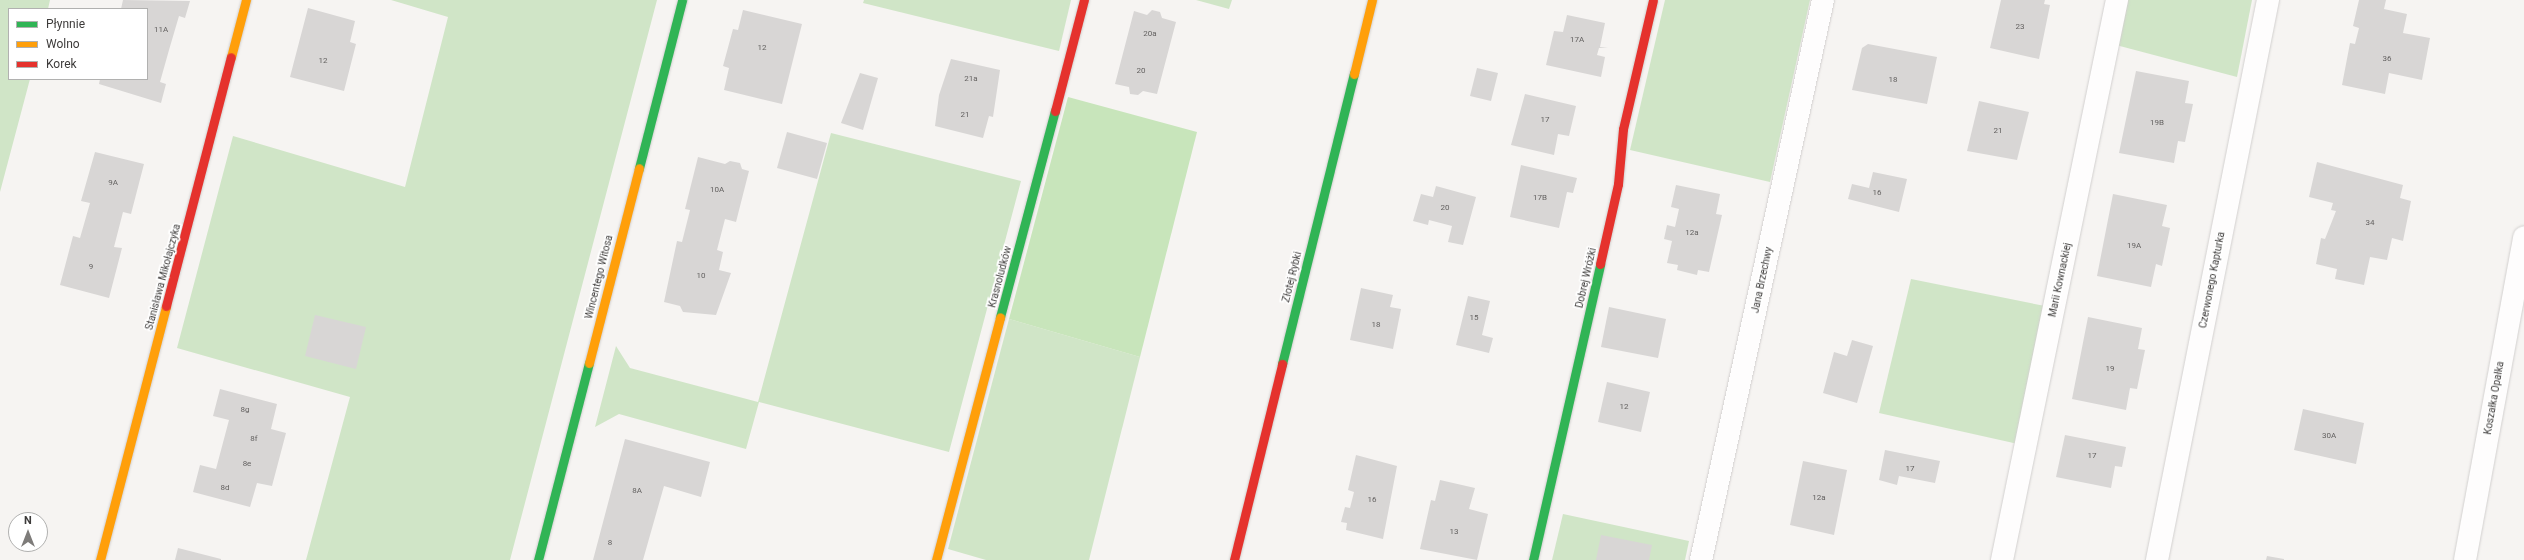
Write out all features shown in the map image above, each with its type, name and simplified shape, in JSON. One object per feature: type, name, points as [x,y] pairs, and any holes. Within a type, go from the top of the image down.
[{"type":"street","name":"Stanisława Mikołajczyka","points":[[100,560],[246,0]]},
{"type":"street","name":"Wincentego Witosa","points":[[538,560],[682,0]]},
{"type":"street","name":"Krasnoludków","points":[[936,560],[1084,0]]},
{"type":"street","name":"Złotej Rybki","points":[[1234,560],[1372,0]]},
{"type":"street","name":"Dobrej Wróżki","points":[[1533,560],[1618,184],[1623,129],[1653,0]]},
{"type":"street","name":"Jana Brzechwy","points":[[1701,560],[1823,0]]},
{"type":"street","name":"Marii Kownackiej","points":[[2002,560],[2117,0]]},
{"type":"street","name":"Czerwonego Kapturka","points":[[2157,560],[2268,0]]},
{"type":"street","name":"Koszałka Opałka","points":[[2465,560],[2524,237]]},
{"type":"green space","points":[[0,0],[50,0],[48,8],[8,8],[8,80],[30,80],[0,192]]},
{"type":"green space","points":[[391,0],[657,0],[510,560],[306,560],[350,397],[177,348],[233,136],[405,187],[448,17]]},
{"type":"green space","points":[[864,0],[1071,0],[1059,51],[863,3]]},
{"type":"green space","points":[[1196,0],[1232,0],[1229,9]]},
{"type":"green space","points":[[1665,0],[1810,0],[1770,182],[1630,150]]},
{"type":"green space","points":[[2125,0],[2252,0],[2237,77],[2116,45]]},
{"type":"green space","points":[[1068,97],[1197,132],[1140,357],[1009,319]]},
{"type":"green space","points":[[831,133],[1021,181],[949,452],[759,402],[746,449],[619,414],[595,427],[616,346],[630,368],[758,402]]},
{"type":"green space","points":[[1911,279],[2045,306],[2018,444],[1879,413]]},
{"type":"green space","points":[[1009,319],[1140,357],[1089,560],[986,560],[948,549]]},
{"type":"green space","points":[[1563,514],[1689,541],[1685,560],[1552,560]]},
{"type":"building","points":[[123,0],[190,1],[185,18],[179,16],[169,50],[160,82],[166,84],[161,103],[99,84],[100,80],[148,80],[148,8],[121,8]]},
{"type":"building","points":[[2001,0],[2045,0],[2044,4],[2050,5],[2039,59],[1990,48]]},
{"type":"building","points":[[2359,0],[2386,0],[2384,9],[2407,14],[2403,33],[2430,38],[2422,80],[2389,73],[2385,94],[2342,85],[2350,43],[2355,44],[2359,28],[2353,26]]},
{"type":"building","points":[[308,8],[355,21],[350,42],[356,44],[344,91],[290,77]]},
{"type":"building","points":[[743,10],[802,24],[782,104],[724,90],[729,68],[723,66],[733,29],[738,30]]},
{"type":"building","points":[[1152,10],[1160,12],[1162,18],[1176,22],[1157,94],[1143,91],[1138,95],[1130,94],[1129,87],[1115,84],[1134,11],[1147,15]]},
{"type":"building","points":[[1567,15],[1605,23],[1600,47],[1608,48],[1599,48],[1597,55],[1605,57],[1601,77],[1546,65],[1554,31],[1563,32]]},
{"type":"building","points":[[1868,44],[1937,57],[1927,104],[1852,90],[1862,48]]},
{"type":"building","points":[[951,59],[1000,70],[993,117],[989,116],[983,138],[935,126],[939,95]]},
{"type":"building","points":[[1477,68],[1498,73],[1491,101],[1470,96]]},
{"type":"building","points":[[2136,71],[2189,81],[2185,103],[2193,104],[2185,142],[2178,141],[2174,163],[2119,153]]},
{"type":"building","points":[[860,73],[878,78],[863,130],[841,123]]},
{"type":"building","points":[[1525,94],[1576,106],[1569,136],[1558,134],[1554,155],[1511,145]]},
{"type":"building","points":[[1979,101],[2029,112],[2017,160],[1967,151]]},
{"type":"building","points":[[787,132],[827,143],[817,179],[777,168]]},
{"type":"building","points":[[95,152],[144,164],[131,214],[123,212],[114,247],[122,248],[109,298],[60,285],[73,236],[80,238],[90,203],[81,201]]},
{"type":"building","points":[[698,157],[725,164],[730,161],[740,163],[742,169],[749,171],[736,222],[725,219],[717,250],[723,252],[719,270],[731,273],[716,315],[683,312],[680,306],[664,302],[677,241],[682,242],[690,210],[685,209]]},
{"type":"building","points":[[2317,162],[2403,185],[2400,198],[2411,201],[2403,241],[2392,238],[2387,260],[2370,257],[2364,285],[2335,279],[2337,269],[2316,264],[2321,238],[2325,239],[2336,211],[2331,210],[2333,203],[2309,197]]},
{"type":"building","points":[[1521,165],[1577,178],[1573,193],[1567,192],[1559,228],[1510,217]]},
{"type":"building","points":[[1873,172],[1907,179],[1899,212],[1848,199],[1852,184],[1869,188]]},
{"type":"building","points":[[1676,185],[1720,194],[1716,214],[1722,215],[1709,272],[1698,270],[1697,275],[1677,270],[1678,265],[1667,263],[1672,241],[1664,239],[1667,225],[1675,227],[1679,209],[1671,207]]},
{"type":"building","points":[[1436,186],[1476,197],[1463,245],[1448,242],[1452,226],[1429,220],[1428,225],[1413,221],[1421,194],[1433,197]]},
{"type":"building","points":[[2113,194],[2167,205],[2162,226],[2170,228],[2162,266],[2156,264],[2151,287],[2097,276]]},
{"type":"building","points":[[1361,288],[1393,295],[1390,307],[1401,309],[1393,349],[1350,340]]},
{"type":"building","points":[[1468,296],[1490,301],[1482,335],[1493,338],[1489,353],[1456,345]]},
{"type":"building","points":[[1609,307],[1666,319],[1658,358],[1601,347]]},
{"type":"building","points":[[315,315],[366,327],[356,369],[305,356]]},
{"type":"building","points":[[2088,317],[2142,328],[2138,349],[2145,350],[2137,389],[2130,388],[2126,410],[2072,399]]},
{"type":"building","points":[[1852,340],[1873,346],[1857,403],[1823,393],[1834,352],[1847,356]]},
{"type":"building","points":[[1607,382],[1650,392],[1641,432],[1598,422]]},
{"type":"building","points":[[220,389],[277,404],[271,429],[286,433],[272,486],[257,483],[250,507],[193,492],[200,465],[216,469],[229,420],[213,416]]},
{"type":"building","points":[[2303,409],[2364,423],[2356,464],[2294,450]]},
{"type":"building","points":[[2065,435],[2126,447],[2122,467],[2115,466],[2111,488],[2056,477]]},
{"type":"building","points":[[625,439],[710,462],[701,497],[664,486],[643,560],[593,560]]},
{"type":"building","points":[[1885,450],[1940,461],[1935,483],[1899,476],[1897,485],[1879,480]]},
{"type":"building","points":[[1356,455],[1397,466],[1383,539],[1346,530],[1347,523],[1341,522],[1345,507],[1350,508],[1354,492],[1348,490]]},
{"type":"building","points":[[1803,461],[1847,470],[1834,535],[1790,525]]},
{"type":"building","points":[[1440,480],[1475,488],[1469,509],[1488,514],[1477,560],[1420,549],[1431,500],[1435,501]]},
{"type":"building","points":[[1601,535],[1652,545],[1649,560],[1596,560]]},
{"type":"building","points":[[178,548],[221,559],[221,560],[175,560]]},
{"type":"building","points":[[2267,556],[2284,559],[2284,560],[2266,560]]},
{"type":"traffic: fast","points":[[639,168],[682,0]]},
{"type":"traffic: fast","points":[[1282,364],[1354,74]]},
{"type":"traffic: fast","points":[[1000,317],[1055,111]]},
{"type":"traffic: fast","points":[[1533,560],[1600,264]]},
{"type":"traffic: fast","points":[[538,560],[589,363]]},
{"type":"traffic: slow","points":[[231,57],[246,0]]},
{"type":"traffic: slow","points":[[1354,74],[1372,0]]},
{"type":"traffic: slow","points":[[589,363],[639,168]]},
{"type":"traffic: slow","points":[[100,560],[166,306]]},
{"type":"traffic: slow","points":[[936,560],[1000,317]]},
{"type":"traffic: jam","points":[[1055,111],[1084,0]]},
{"type":"traffic: jam","points":[[1600,264],[1618,184],[1623,129],[1653,0]]},
{"type":"traffic: jam","points":[[166,306],[231,57]]},
{"type":"traffic: jam","points":[[1234,560],[1282,364]]}]
